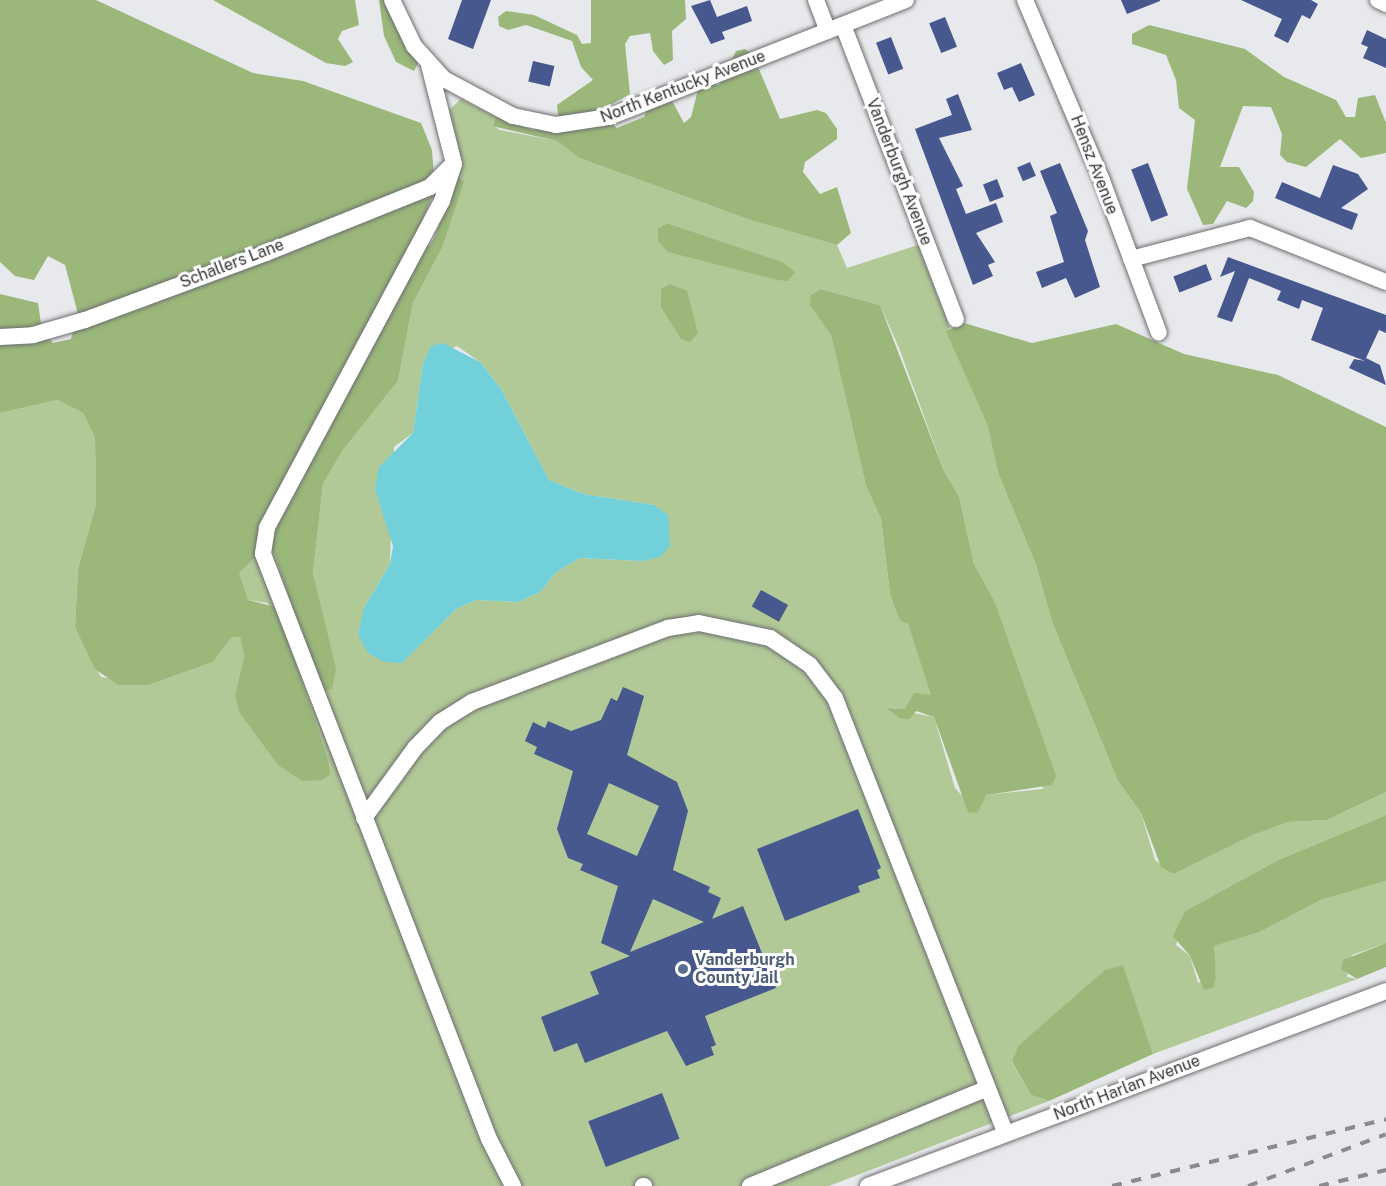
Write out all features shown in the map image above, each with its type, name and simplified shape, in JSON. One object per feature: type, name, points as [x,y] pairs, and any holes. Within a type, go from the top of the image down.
[{"type":"street","points":[[392,0],[429,65],[454,164],[419,252],[267,528],[263,554],[489,1138],[513,1186]]},
{"type":"street","name":"Vanderburgh Avenue","points":[[816,0],[835,28],[956,319]]},
{"type":"street","name":"North Kentucky Avenue","points":[[429,65],[463,92],[513,116],[569,125],[609,117],[906,0]]},
{"type":"street","name":"Hensz Avenue","points":[[1024,0],[1131,259],[1159,333]]},
{"type":"street","points":[[1378,0],[1386,4]]},
{"type":"street","name":"Schallers Lane","points":[[0,337],[33,335],[85,320],[266,253],[430,187],[454,164]]},
{"type":"street","points":[[1131,259],[1250,228],[1386,282]]},
{"type":"street","points":[[364,818],[415,748],[440,722],[472,702],[668,628],[699,622],[770,638],[810,665],[835,698],[1006,1134]]},
{"type":"street","name":"North Harlan Avenue","points":[[868,1186],[1386,991]]},
{"type":"street","points":[[750,1186],[988,1088]]},
{"type":"green space","points":[[0,0],[96,0],[253,73],[303,81],[421,123],[432,150],[435,190],[420,226],[420,245],[429,246],[434,238],[457,175],[464,182],[442,248],[413,303],[398,381],[343,450],[323,484],[313,573],[336,669],[332,689],[323,691],[318,684],[274,553],[267,547],[239,573],[248,600],[276,607],[328,760],[330,775],[322,780],[302,781],[278,765],[239,712],[235,694],[244,656],[240,637],[231,638],[213,662],[149,685],[118,685],[95,669],[75,627],[78,569],[96,504],[95,438],[83,413],[57,400],[0,413],[0,294],[38,303],[42,330],[53,343],[71,339],[78,314],[65,265],[48,256],[34,280],[15,276],[0,262]]},
{"type":"green space","points":[[213,0],[355,0],[359,25],[342,31],[338,39],[353,62],[345,66],[326,63]]},
{"type":"green space","points":[[379,0],[399,0],[423,55],[414,71],[396,62],[384,36]]},
{"type":"green space","points":[[591,0],[685,0],[686,19],[672,31],[673,60],[664,65],[653,51],[650,33],[630,36],[625,44],[630,94],[605,108],[603,117],[617,128],[644,117],[647,109],[670,97],[684,123],[691,117],[700,82],[719,85],[736,51],[745,49],[753,55],[780,119],[817,110],[826,113],[837,129],[837,139],[805,162],[803,172],[820,194],[837,187],[851,233],[837,245],[753,221],[579,158],[557,141],[492,126],[496,117],[533,130],[559,123],[557,105],[593,80],[581,67],[572,41],[526,25],[508,30],[499,26],[498,17],[506,11],[534,15],[577,35],[582,44],[591,43]]},
{"type":"green space","points":[[1149,25],[1245,49],[1284,77],[1336,100],[1346,117],[1355,117],[1358,98],[1375,95],[1386,123],[1386,153],[1361,158],[1340,139],[1306,167],[1287,162],[1280,155],[1282,134],[1271,107],[1243,106],[1220,167],[1239,167],[1254,192],[1253,201],[1246,208],[1227,201],[1213,224],[1203,225],[1187,189],[1195,120],[1179,108],[1176,80],[1166,55],[1132,44],[1132,34]]},
{"type":"green space","points":[[461,99],[496,117],[492,125],[500,130],[557,141],[579,158],[753,221],[837,245],[847,268],[918,245],[950,328],[947,331],[987,424],[998,473],[1036,565],[1052,622],[1118,781],[1141,813],[1155,860],[1174,874],[1253,835],[1289,822],[1327,820],[1386,792],[1386,815],[1278,860],[1185,911],[1176,945],[1190,956],[1198,983],[1216,977],[1213,946],[1260,932],[1321,900],[1386,881],[1386,943],[1352,955],[1347,977],[1357,979],[1153,1054],[1123,966],[1018,1046],[1012,1063],[1031,1095],[1049,1101],[829,1186],[0,1186],[0,413],[57,400],[83,413],[95,438],[96,504],[78,569],[75,627],[101,677],[149,685],[213,662],[231,638],[240,637],[244,656],[235,694],[298,683],[280,617],[267,603],[248,600],[238,583],[239,573],[267,547],[274,553],[318,684],[320,613],[313,573],[323,484],[343,450],[398,381],[413,303],[442,248],[460,163],[448,111]],"holes":[[[667,223],[783,262],[795,272],[778,280],[658,228]],[[820,289],[880,305],[899,348],[944,471],[959,496],[974,564],[994,600],[1043,789],[985,795],[978,813],[955,788],[934,717],[888,708],[905,709],[932,696],[908,624],[890,594],[881,519],[866,486],[831,335],[811,295]],[[457,346],[480,362],[501,389],[549,480],[583,494],[654,505],[643,561],[580,558],[556,572],[540,592],[518,602],[476,600],[456,609],[401,663],[364,608],[390,564],[394,447],[413,433],[423,364]]]},
{"type":"green space","points":[[667,223],[783,262],[795,272],[788,281],[778,280],[668,252],[658,241],[658,228]]},
{"type":"green space","points":[[670,284],[687,291],[698,333],[690,342],[681,339],[661,307],[661,289]]},
{"type":"green space","points":[[820,289],[880,305],[944,471],[959,496],[974,564],[994,600],[1056,776],[1052,785],[986,795],[978,813],[968,812],[934,717],[916,711],[910,719],[901,719],[886,708],[905,709],[914,693],[931,695],[908,624],[900,620],[890,594],[881,519],[866,486],[831,335],[810,305],[811,295]]},
{"type":"green space","points":[[964,323],[1032,343],[1116,324],[1184,354],[1278,375],[1386,427],[1386,792],[1327,820],[1289,822],[1253,835],[1174,874],[1161,867],[1141,813],[1118,781],[1052,622],[1036,565],[998,473],[987,424],[946,331]]},
{"type":"green space","points":[[1386,815],[1386,881],[1321,900],[1260,932],[1214,946],[1216,977],[1214,987],[1204,990],[1190,956],[1173,936],[1185,911],[1278,860]]},
{"type":"green space","points":[[1386,943],[1386,967],[1357,979],[1341,969],[1343,960]]},
{"type":"green space","points":[[1123,965],[1153,1054],[1049,1101],[1031,1095],[1012,1062],[1018,1046],[1105,970]]},
{"type":"water","points":[[443,343],[480,362],[501,389],[549,480],[583,494],[654,505],[668,515],[670,546],[660,557],[643,561],[580,558],[556,572],[540,592],[518,602],[476,600],[456,609],[402,663],[384,662],[368,653],[358,635],[364,608],[390,564],[393,546],[375,489],[379,467],[413,433],[423,364],[431,346]]},
{"type":"building","points":[[462,0],[491,0],[473,49],[448,39]]},
{"type":"building","points":[[710,0],[717,17],[747,6],[752,21],[722,32],[725,39],[711,44],[691,6]]},
{"type":"building","points":[[1121,0],[1160,0],[1160,1],[1127,14]]},
{"type":"building","points":[[1241,0],[1311,0],[1318,4],[1310,19],[1302,15],[1288,43],[1274,36],[1282,19]]},
{"type":"building","points":[[945,17],[957,47],[941,53],[929,23]]},
{"type":"building","points":[[1367,30],[1386,39],[1386,68],[1363,58],[1368,47],[1361,44]]},
{"type":"building","points":[[891,37],[903,69],[888,74],[876,43]]},
{"type":"building","points":[[533,61],[554,66],[550,86],[528,81]]},
{"type":"building","points":[[1021,63],[1035,95],[1019,102],[1012,87],[1004,90],[997,73]]},
{"type":"building","points":[[958,94],[972,130],[939,138],[963,186],[956,189],[966,214],[996,203],[1003,222],[976,233],[995,262],[988,265],[993,276],[973,285],[915,129],[952,115],[946,99]]},
{"type":"building","points":[[1030,162],[1036,176],[1023,181],[1017,167]]},
{"type":"building","points":[[1060,163],[1088,231],[1085,240],[1100,287],[1075,298],[1066,278],[1042,288],[1036,272],[1064,262],[1050,216],[1057,213],[1040,171]]},
{"type":"building","points":[[1148,163],[1168,215],[1151,222],[1131,169]]},
{"type":"building","points":[[1333,165],[1358,174],[1368,189],[1341,208],[1358,214],[1352,230],[1275,198],[1282,182],[1320,198]]},
{"type":"building","points":[[997,179],[1004,197],[990,202],[983,184]]},
{"type":"building","points":[[1228,257],[1386,315],[1386,333],[1379,330],[1366,358],[1380,365],[1386,385],[1349,368],[1354,359],[1365,361],[1311,340],[1323,308],[1302,300],[1299,309],[1277,300],[1281,291],[1249,278],[1232,322],[1217,317],[1235,271],[1220,277]]},
{"type":"building","points":[[1206,264],[1212,280],[1179,292],[1173,277]]},
{"type":"building","points":[[761,590],[788,605],[779,622],[752,607]]},
{"type":"building","points":[[623,687],[644,696],[627,755],[677,782],[688,811],[673,870],[710,887],[708,892],[721,898],[712,919],[743,906],[776,988],[705,1016],[716,1045],[711,1047],[714,1055],[686,1066],[667,1031],[585,1063],[577,1043],[554,1052],[541,1017],[599,994],[590,972],[630,956],[601,943],[618,886],[580,870],[583,864],[568,858],[557,829],[573,771],[534,754],[537,747],[525,741],[533,722],[545,728],[548,721],[571,731],[601,720],[611,698],[617,701]],"holes":[[[609,783],[659,806],[637,856],[587,834]],[[653,899],[704,922],[630,952]]]},
{"type":"building","points":[[858,809],[881,868],[877,870],[880,878],[858,886],[860,892],[785,921],[757,849]]},
{"type":"building","points":[[662,1093],[680,1139],[606,1167],[588,1121]]},
{"type":"railway","points":[[1112,1186],[1386,1119]]},
{"type":"railway","points":[[1248,1186],[1386,1134]]},
{"type":"railway","points":[[1319,1186],[1386,1170]]},
{"type":"place","name":"Vanderburgh County Jail","points":[[683,969]]}]
